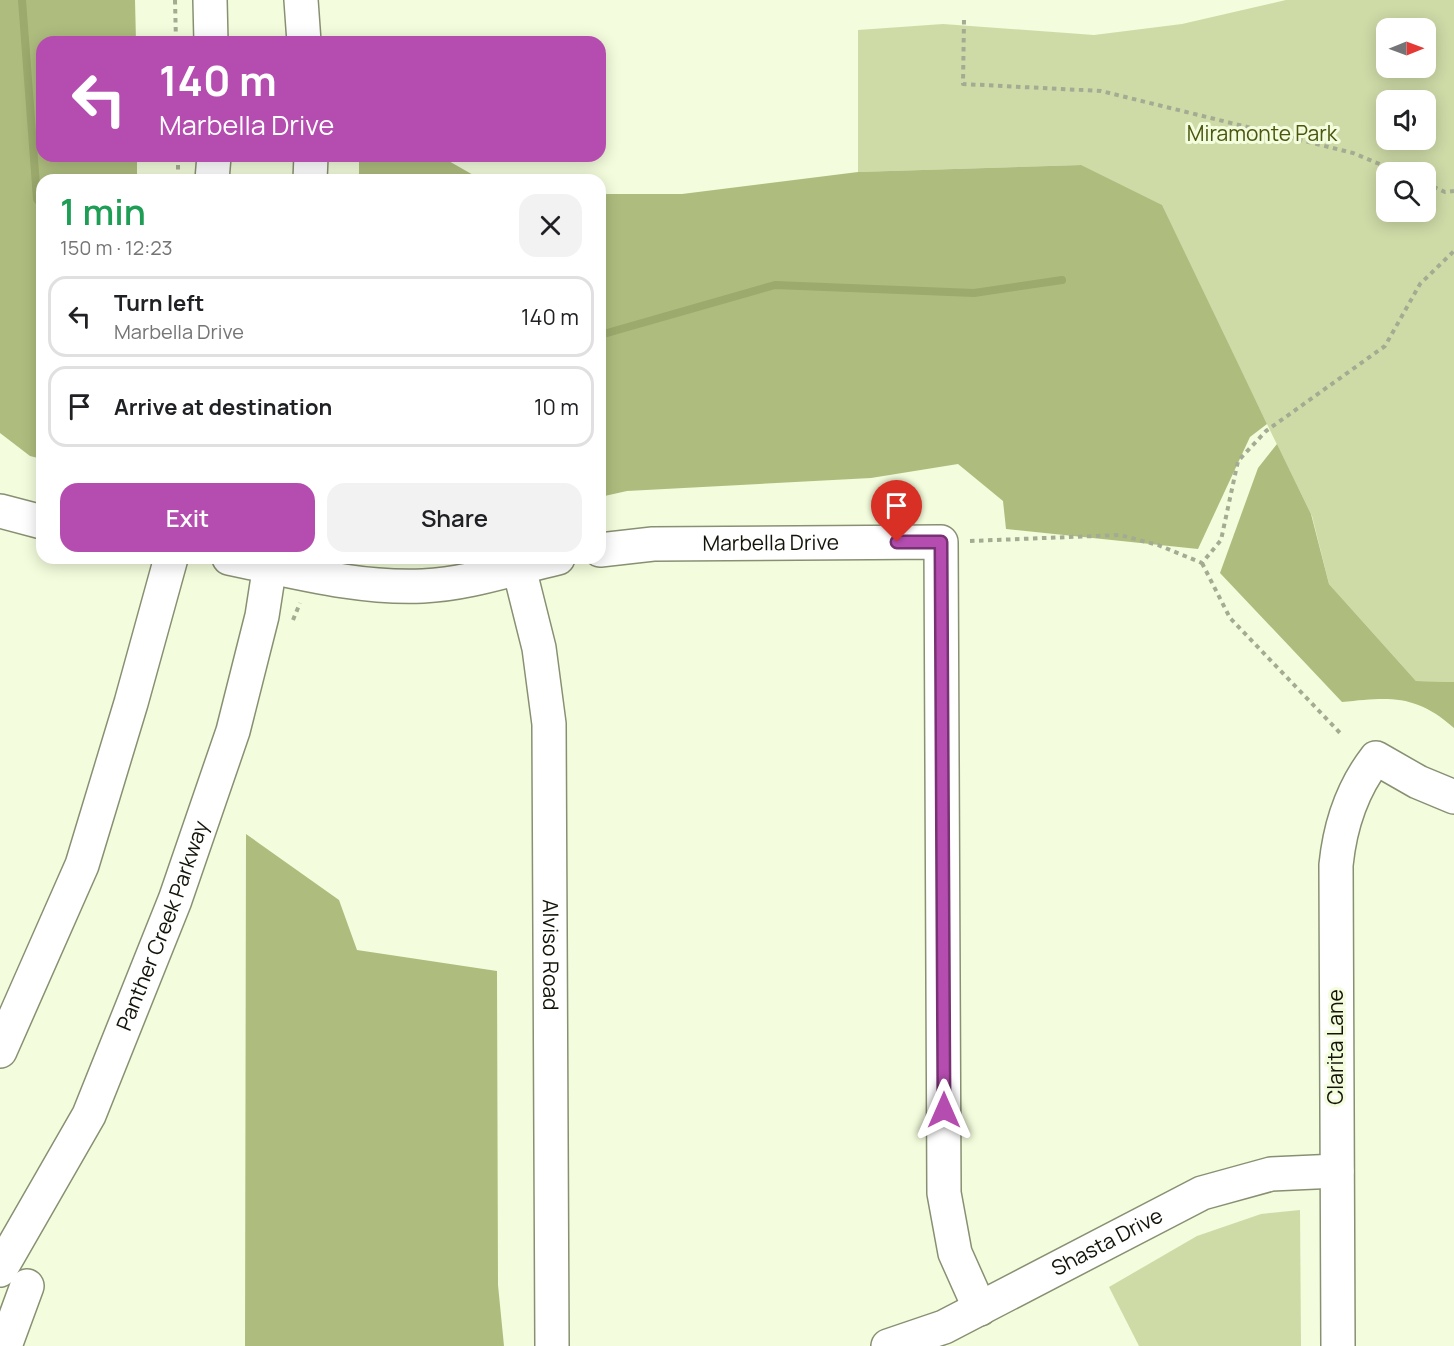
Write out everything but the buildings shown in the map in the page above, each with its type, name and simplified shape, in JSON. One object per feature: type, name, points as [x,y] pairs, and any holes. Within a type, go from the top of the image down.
[{"type":"street","points":[[210,0],[211,36]]},
{"type":"street","points":[[301,0],[304,36]]},
{"type":"street","points":[[0,511],[36,520]]},
{"type":"street","points":[[941,542],[944,1193],[955,1253],[980,1309]]},
{"type":"street","name":"Marbella Drive","points":[[606,549],[653,544],[941,542]]},
{"type":"street","points":[[0,1051],[81,865],[131,703],[169,564]]},
{"type":"street","name":"Panther Creek Parkway","points":[[5,1346],[13,1278],[89,1115],[175,900],[233,731],[262,616],[271,564]]},
{"type":"street","points":[[279,564],[343,581],[389,586],[459,582],[535,564]]},
{"type":"street","name":"Alviso Road","points":[[519,568],[543,670],[549,724],[552,1346]]},
{"type":"street","name":"Clarita Lane","points":[[1338,1346],[1336,865],[1338,842],[1348,808],[1376,758],[1418,782],[1454,796]]},
{"type":"street","name":"Shasta Drive","points":[[888,1346],[922,1336],[980,1309],[1202,1193],[1271,1174],[1336,1171]]},
{"type":"path","points":[[175,0],[176,36]]},
{"type":"path","points":[[964,20],[963,84],[1101,91],[1353,153],[1376,162]]},
{"type":"path","points":[[1436,188],[1445,192],[1454,192]]},
{"type":"path","points":[[1202,563],[1221,540],[1238,461],[1266,431],[1385,346],[1420,284],[1454,251]]},
{"type":"path","points":[[941,542],[1120,535],[1158,545],[1202,563],[1230,618],[1340,733]]},
{"type":"green space","points":[[0,0],[135,0],[136,36],[36,36],[36,162],[137,162],[137,174],[36,174],[36,458],[30,456],[0,433]]},
{"type":"green space","name":"Miramonte Park","points":[[1286,0],[1454,0],[1454,682],[1416,681],[1329,584],[1312,516],[1244,377],[1081,165],[858,172],[858,30],[943,24],[1094,35],[1182,24]]},
{"type":"green space","points":[[359,162],[450,162],[472,174],[359,174]]},
{"type":"green space","points":[[1081,165],[1162,205],[1267,424],[1250,437],[1198,549],[1006,529],[1003,501],[958,464],[871,478],[627,491],[606,496],[606,194],[682,194],[858,172]]},
{"type":"green space","points":[[1277,444],[1311,514],[1329,584],[1416,681],[1454,682],[1454,728],[1427,709],[1402,700],[1374,699],[1342,702],[1220,573],[1258,468]]},
{"type":"green space","points":[[246,834],[339,900],[357,950],[497,971],[498,1285],[504,1346],[245,1346]]},
{"type":"green space","points":[[1300,1210],[1301,1346],[1139,1346],[1109,1287],[1197,1236],[1261,1214]]},
{"type":"waterway","points":[[22,0],[36,186]]},
{"type":"waterway","points":[[606,333],[775,285],[974,293],[1062,280]]},
{"type":"route","points":[[897,542],[941,542],[944,1110]]}]
